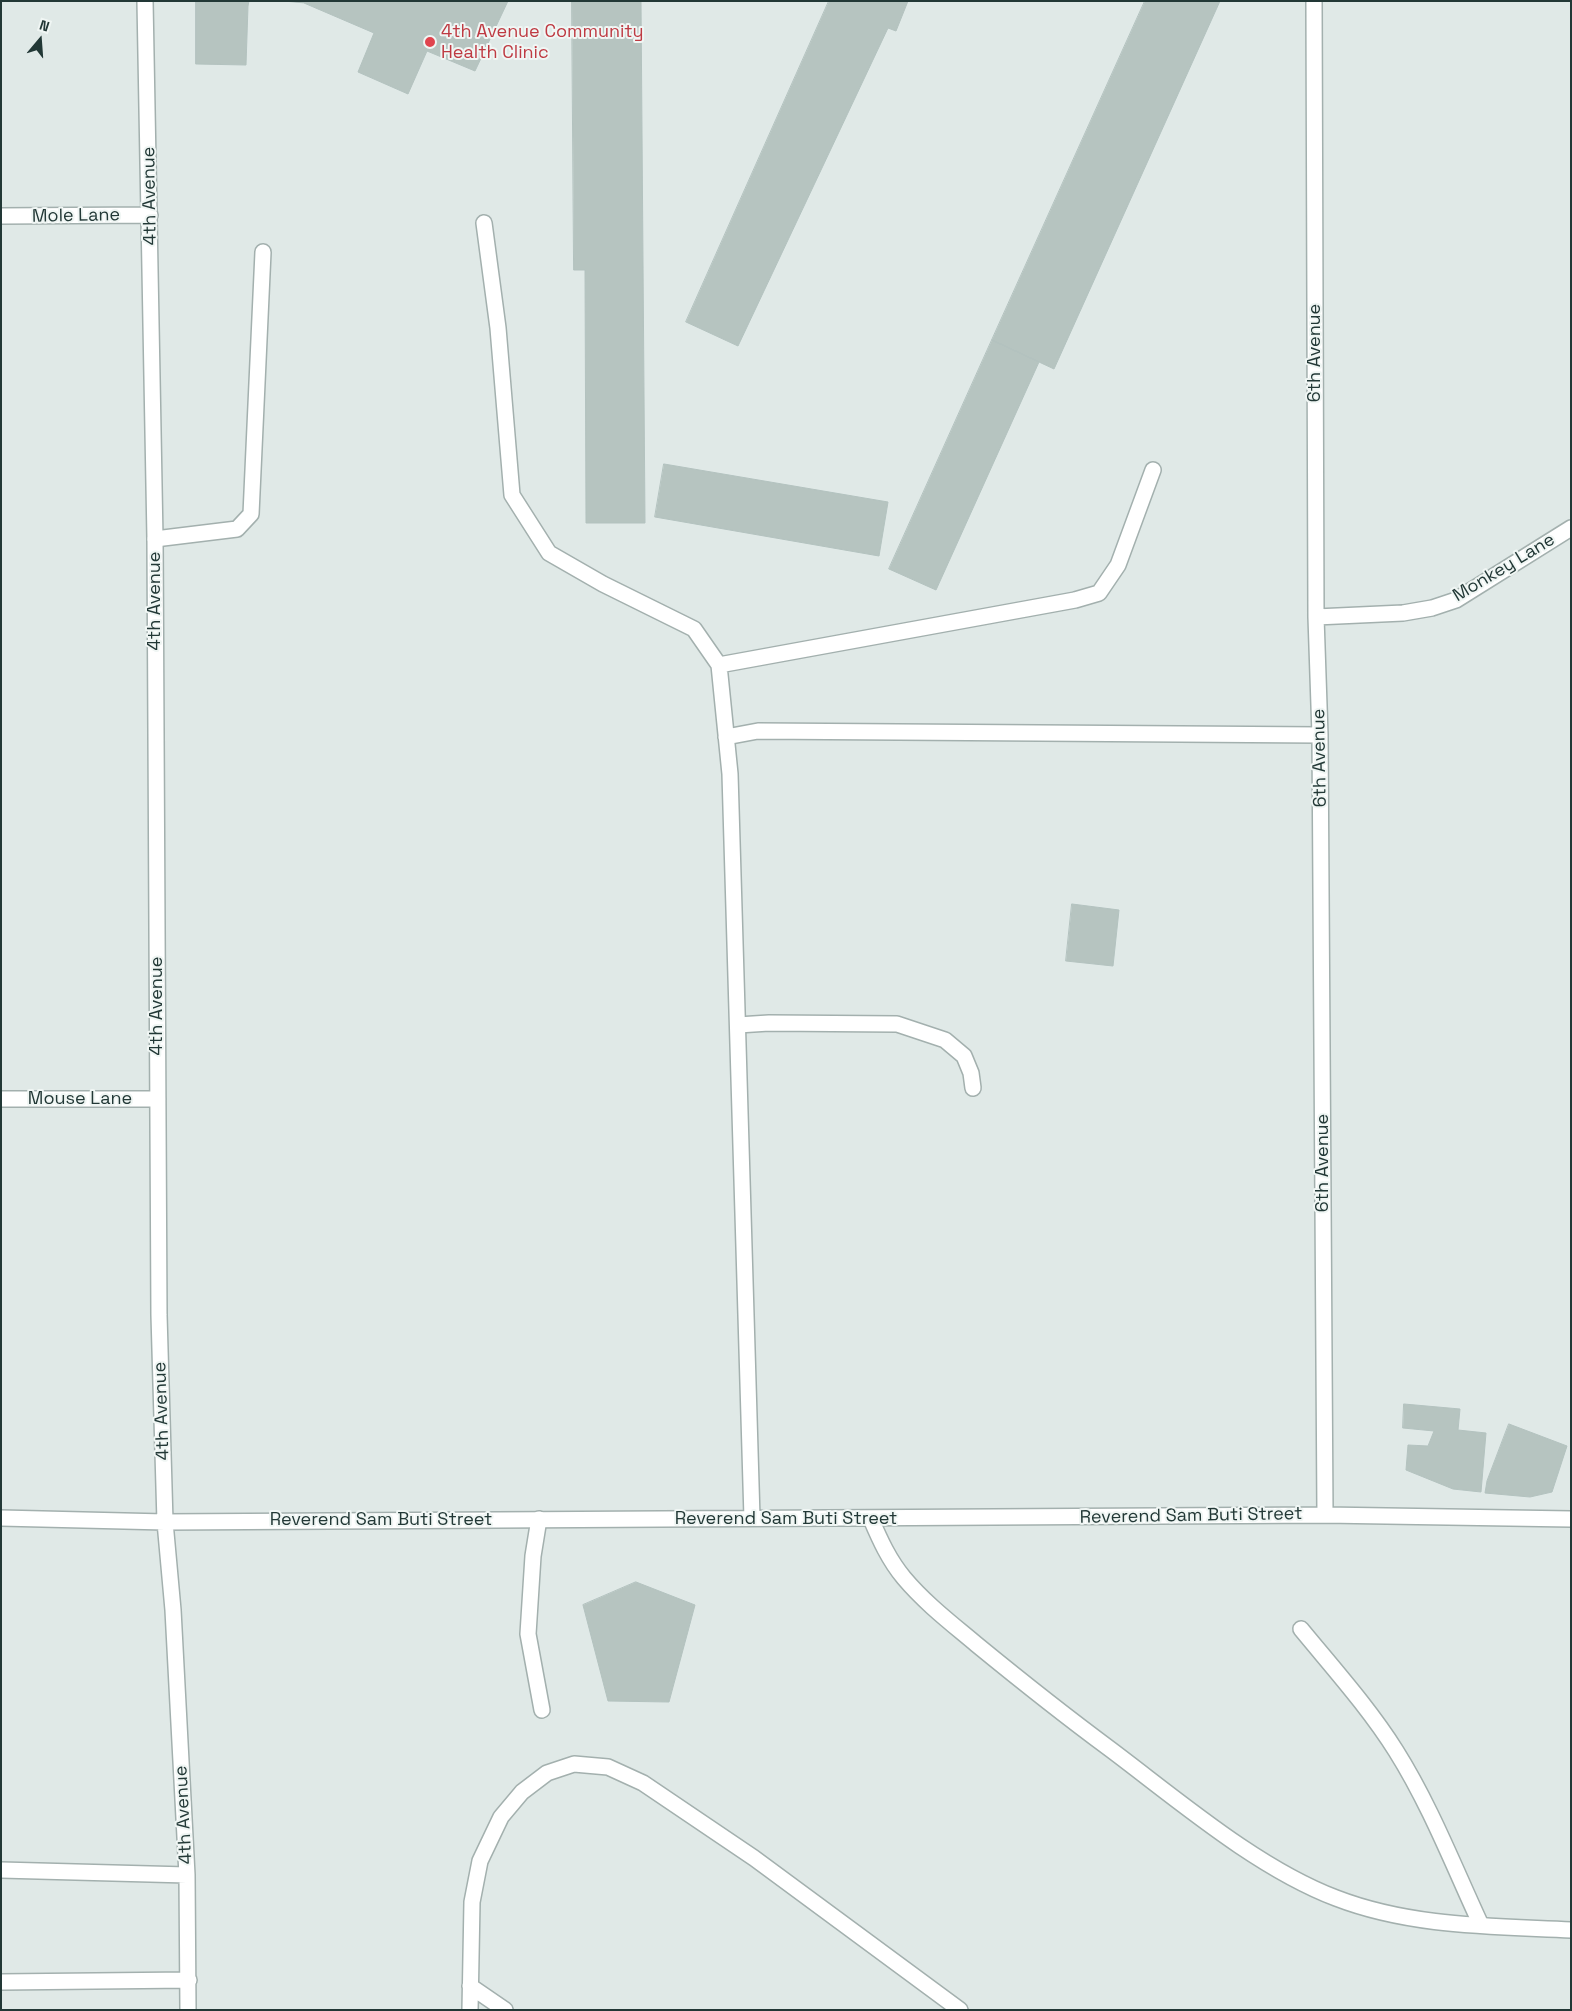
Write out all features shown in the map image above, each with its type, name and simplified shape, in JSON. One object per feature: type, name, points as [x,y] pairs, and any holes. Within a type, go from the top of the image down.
[{"type":"street","name":"4th Avenue","points":[[145,1],[155,539],[159,1315],[165,1522],[174,1629],[187,1875],[188,2010]]},
{"type":"street","name":"6th Avenue","points":[[1314,1],[1316,617],[1320,736],[1325,1515]]},
{"type":"street","name":"Mole Lane","points":[[1,216],[150,215]]},
{"type":"street","points":[[484,223],[498,328],[512,495],[549,553],[602,584],[694,629],[719,664],[730,774],[752,1518]]},
{"type":"street","points":[[155,539],[237,529],[251,514],[263,252]]},
{"type":"street","points":[[719,664],[1075,600],[1099,593],[1118,564],[1153,470]]},
{"type":"street","name":"Monkey Lane","points":[[1316,617],[1402,613],[1432,608],[1456,600],[1571,528]]},
{"type":"street","points":[[726,737],[758,731],[1320,736]]},
{"type":"street","points":[[738,1025],[769,1023],[897,1024],[945,1040],[964,1056],[971,1073],[973,1088]]},
{"type":"street","name":"Mouse Lane","points":[[1,1099],[158,1098]]},
{"type":"street","name":"Reverend Sam Buti Street","points":[[1,1518],[165,1522],[1325,1515],[1571,1519]]},
{"type":"street","points":[[539,1519],[533,1556],[528,1634],[542,1710]]},
{"type":"street","points":[[871,1519],[886,1553],[902,1577],[931,1606],[1033,1691],[1223,1834],[1282,1872],[1335,1898],[1386,1914],[1432,1921],[1571,1930]]},
{"type":"street","points":[[1300,1629],[1356,1697],[1396,1751],[1424,1803],[1481,1925]]},
{"type":"street","points":[[470,2010],[472,1902],[480,1861],[501,1817],[522,1792],[547,1773],[574,1764],[608,1767],[643,1783],[754,1858],[960,2010]]},
{"type":"street","points":[[1,1870],[187,1875]]},
{"type":"street","points":[[1,1982],[189,1980]]},
{"type":"street","points":[[470,1986],[505,2010]]},
{"type":"building","points":[[196,1],[249,1],[246,65],[196,64]]},
{"type":"building","name":"4th Avenue Community Health Clinic","points":[[284,1],[508,1],[475,71],[427,51],[408,94],[358,72],[374,33],[304,3]]},
{"type":"building","points":[[572,1],[641,1],[645,523],[586,523],[585,270],[574,270]]},
{"type":"building","points":[[829,1],[908,1],[896,31],[888,28],[738,346],[686,322]]},
{"type":"building","points":[[1145,1],[1220,1],[1054,369],[992,340]]},
{"type":"building","points":[[992,340],[1039,362],[936,590],[889,569]]},
{"type":"building","points":[[664,464],[888,502],[879,556],[655,517]]},
{"type":"building","points":[[1072,904],[1119,910],[1113,966],[1066,961]]},
{"type":"building","points":[[1404,1404],[1460,1409],[1458,1430],[1486,1433],[1481,1492],[1453,1489],[1406,1470],[1408,1445],[1428,1446],[1434,1431],[1403,1428]]},
{"type":"building","points":[[1509,1424],[1567,1446],[1552,1492],[1530,1497],[1485,1493],[1487,1481]]},
{"type":"building","points":[[636,1582],[695,1605],[669,1702],[608,1701],[583,1605]]},
{"type":"place","name":"4th Avenue Community Health Clinic","points":[[430,42]]}]
